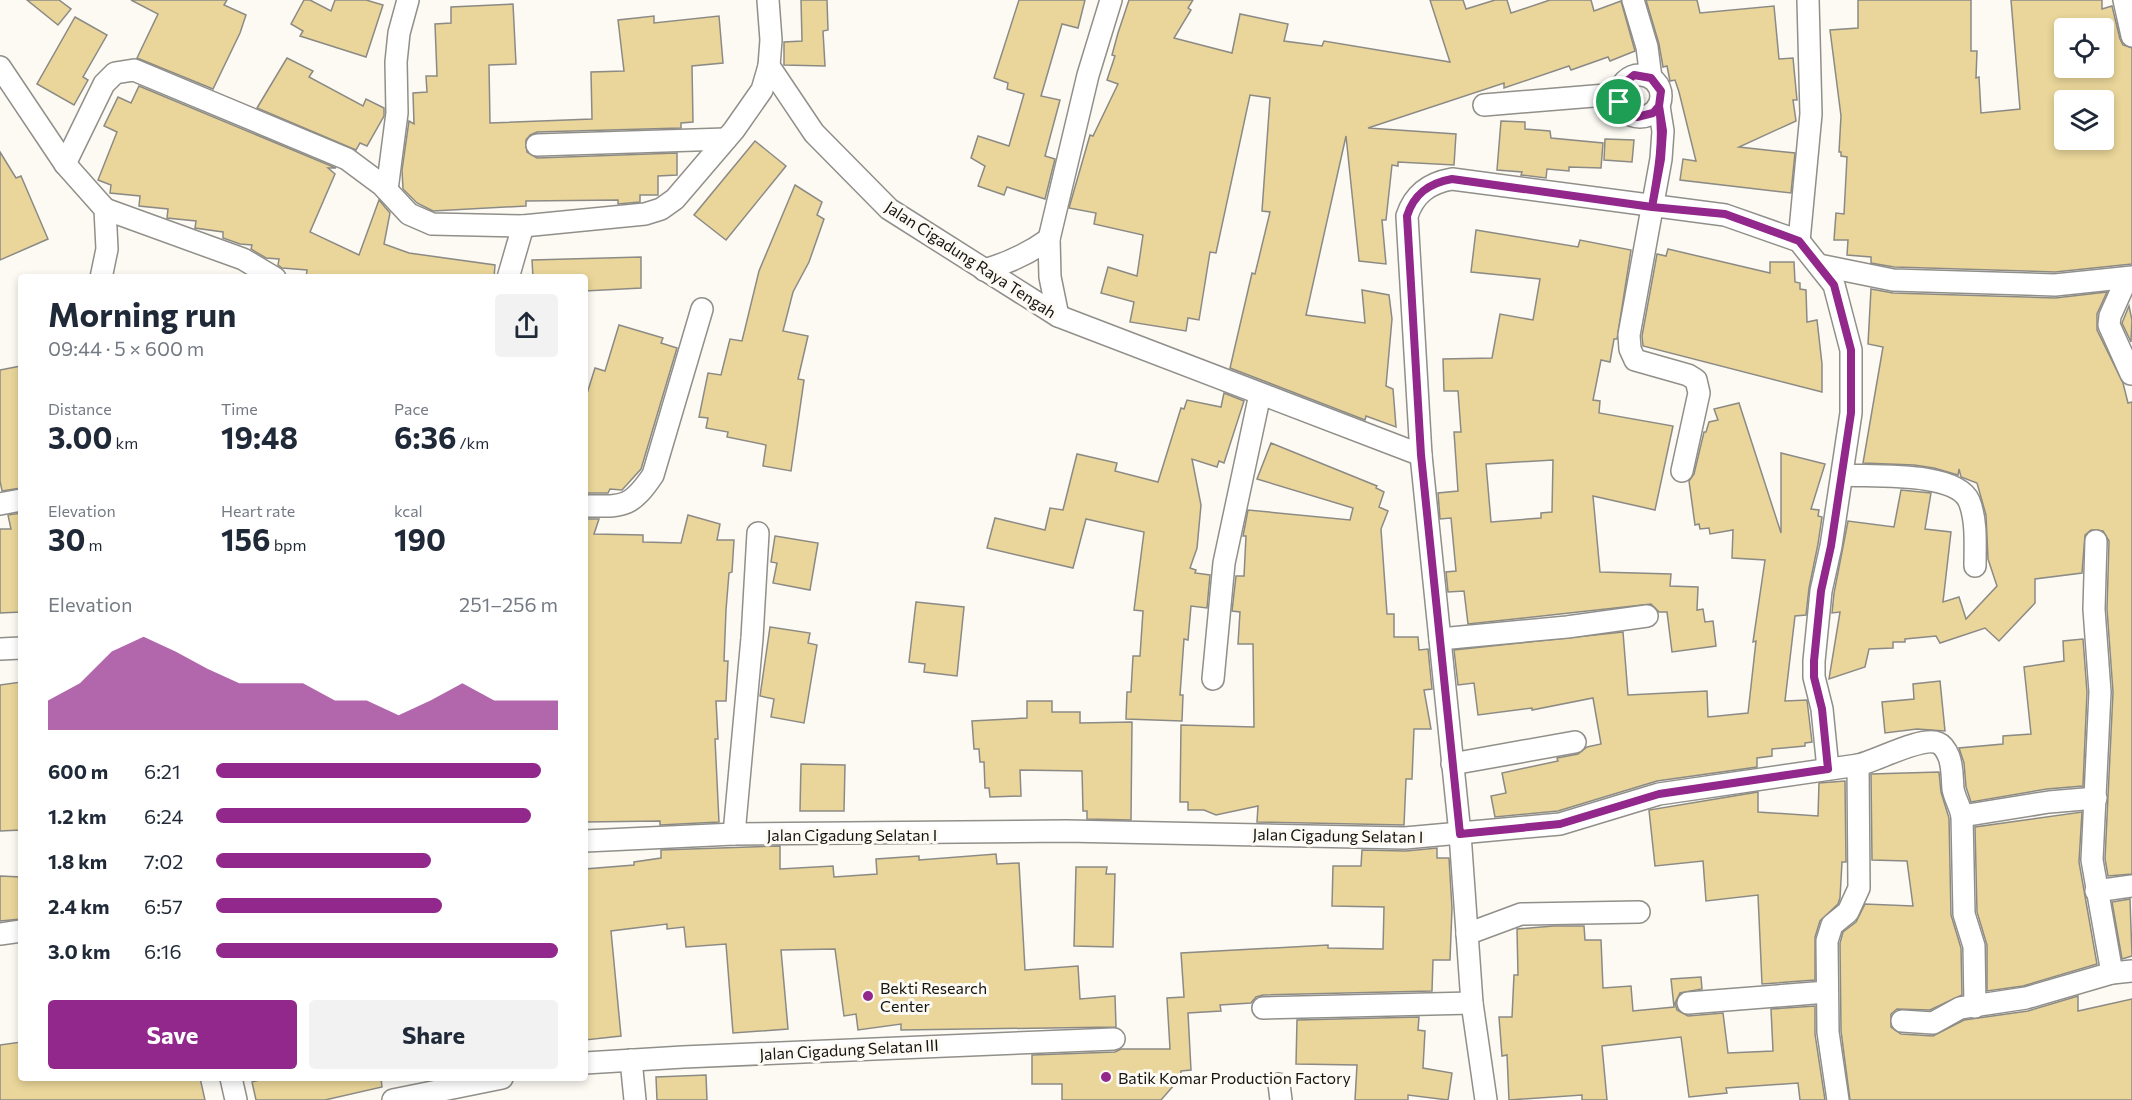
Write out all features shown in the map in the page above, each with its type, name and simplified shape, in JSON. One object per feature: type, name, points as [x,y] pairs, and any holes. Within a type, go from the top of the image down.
[{"type":"street","points":[[387,190],[397,113],[396,62],[399,33],[408,0]]},
{"type":"street","points":[[64,164],[104,84],[115,74],[134,70],[347,159],[387,190],[409,214],[432,224],[523,226],[645,214],[662,209],[675,199],[726,140],[762,90],[769,66],[771,40],[768,0]]},
{"type":"street","points":[[1058,316],[1050,277],[1049,239],[1088,75],[1111,0]]},
{"type":"street","points":[[1634,0],[1647,47],[1651,78],[1661,91],[1659,106],[1662,140],[1629,334],[1630,349],[1635,360],[1688,375],[1696,380],[1699,393],[1682,471]]},
{"type":"street","points":[[1799,241],[1811,114],[1808,0]]},
{"type":"street","points":[[2124,0],[2132,36]]},
{"type":"street","name":"Jalan Cigadung Raya Tengah","points":[[769,66],[814,133],[889,209],[1058,316],[1421,455]]},
{"type":"street","points":[[0,67],[64,164],[105,209],[241,268],[261,274]]},
{"type":"street","points":[[1651,78],[1634,75],[1621,86],[1618,94],[1623,110],[1637,117],[1653,113],[1659,106]]},
{"type":"street","points":[[1484,105],[1618,94]]},
{"type":"street","points":[[537,145],[726,140]]},
{"type":"street","points":[[1486,1100],[1472,1004],[1460,834],[1421,455],[1407,216],[1416,196],[1430,186],[1452,179],[1652,207],[1725,214],[1799,241],[1834,285],[1851,350],[1851,413],[1821,591],[1814,661],[1814,677],[1822,709],[1828,769]]},
{"type":"street","points":[[102,274],[107,249],[105,209]]},
{"type":"street","points":[[509,274],[523,226]]},
{"type":"street","points":[[984,270],[1028,254],[1049,239]]},
{"type":"street","points":[[1819,265],[1893,280],[2055,285],[2129,278]]},
{"type":"street","points":[[2129,278],[2110,316],[2109,325],[2132,375]]},
{"type":"street","points":[[588,506],[622,506],[640,495],[653,475],[702,309]]},
{"type":"street","points":[[1214,679],[1224,563],[1260,394]]},
{"type":"street","points":[[1842,475],[1935,480],[1962,490],[1969,501],[1973,518],[1975,566]]},
{"type":"street","points":[[0,504],[18,501]]},
{"type":"street","points":[[734,834],[752,650],[759,533]]},
{"type":"street","points":[[1902,1021],[1933,1023],[1960,1008],[2026,998],[2122,972],[2096,891],[2092,860],[2100,692],[2094,609],[2096,541]]},
{"type":"street","points":[[1440,639],[1567,627],[1647,616]]},
{"type":"street","points":[[0,649],[18,648]]},
{"type":"street","points":[[1452,764],[1575,742]]},
{"type":"street","name":"Jalan Cigadung Selatan I","points":[[588,841],[734,834],[1066,831],[1405,838],[1460,834],[1560,824],[1659,794],[1858,765],[1875,761],[1903,748],[1930,742],[1938,743],[1949,757],[1956,800],[1962,816]]},
{"type":"street","points":[[1838,1100],[1828,1032],[1827,941],[1832,925],[1848,912],[1859,888],[1858,765]]},
{"type":"street","points":[[1975,1007],[1974,946],[1964,914],[1962,816],[2049,802],[2096,798]]},
{"type":"street","points":[[2096,891],[2132,886]]},
{"type":"street","points":[[1467,934],[1521,914],[1639,912]]},
{"type":"street","points":[[0,934],[18,931]]},
{"type":"street","points":[[1688,1003],[1827,992]]},
{"type":"street","points":[[1263,1008],[1472,1004]]},
{"type":"street","name":"Jalan Cigadung Selatan III","points":[[588,1063],[1114,1039]]},
{"type":"street","points":[[631,1060],[635,1100]]},
{"type":"street","points":[[232,1081],[236,1100]]},
{"type":"street","points":[[393,1100],[466,1093],[495,1081]]},
{"type":"building","points":[[27,0],[59,0],[71,9],[58,25]]},
{"type":"building","points":[[131,0],[227,0],[224,5],[246,15],[240,33],[213,89],[137,58],[158,14]]},
{"type":"building","points":[[304,0],[310,0],[331,11],[335,0],[366,0],[383,5],[366,57],[300,36],[303,31],[291,24]]},
{"type":"building","points":[[801,0],[827,0],[828,30],[823,31],[825,66],[784,65],[784,42],[802,41]]},
{"type":"building","points":[[1019,0],[1085,0],[1078,28],[1062,24],[1041,96],[1060,100],[1045,156],[1055,159],[1045,199],[1007,187],[1004,195],[978,186],[985,166],[971,158],[978,136],[1009,146],[1024,94],[1007,89],[1008,83],[994,78]]},
{"type":"building","points":[[1129,0],[1193,0],[1188,8],[1191,10],[1174,38],[1232,53],[1240,14],[1288,24],[1284,41],[1322,46],[1324,41],[1450,62],[1430,0],[1463,0],[1466,9],[1495,0],[1507,0],[1511,13],[1550,0],[1591,0],[1594,11],[1621,1],[1635,51],[1610,61],[1608,57],[1571,70],[1569,66],[1504,88],[1504,83],[1368,128],[1456,134],[1454,165],[1398,162],[1398,166],[1392,165],[1386,220],[1382,220],[1386,264],[1359,261],[1346,136],[1306,315],[1365,323],[1362,290],[1389,295],[1392,319],[1386,386],[1393,389],[1396,427],[1366,416],[1365,420],[1230,368],[1252,273],[1255,274],[1270,212],[1262,211],[1270,98],[1250,95],[1216,253],[1210,252],[1199,320],[1188,318],[1186,331],[1130,322],[1134,302],[1101,293],[1108,267],[1137,276],[1143,235],[1094,224],[1096,213],[1069,208],[1090,135],[1093,136],[1118,84],[1107,80],[1115,56],[1112,55],[1118,33]]},
{"type":"building","points":[[1646,0],[1697,0],[1700,13],[1774,6],[1779,59],[1793,58],[1797,100],[1793,100],[1796,121],[1739,147],[1795,153],[1791,193],[1680,180],[1683,159],[1696,161],[1679,92],[1675,80],[1670,81],[1667,66],[1663,67]]},
{"type":"building","points":[[1858,0],[1971,0],[1971,51],[1977,51],[1976,78],[1979,77],[1981,113],[2020,109],[2011,0],[2102,0],[2102,9],[2112,6],[2120,39],[2123,45],[2132,48],[2132,264],[2055,272],[1894,267],[1871,263],[1871,257],[1847,255],[1848,240],[1834,240],[1836,213],[1844,214],[1847,157],[1841,156],[1839,152],[1841,116],[1830,30],[1858,28]]},
{"type":"building","points":[[513,4],[516,64],[489,65],[490,123],[592,119],[591,72],[624,71],[618,20],[654,16],[654,23],[719,16],[723,63],[692,66],[693,122],[681,123],[681,128],[537,132],[526,140],[527,152],[537,158],[677,153],[677,175],[658,176],[658,195],[640,195],[640,202],[618,204],[618,200],[526,201],[526,206],[433,211],[417,203],[403,189],[402,170],[409,121],[414,124],[413,93],[427,92],[426,76],[437,76],[435,24],[451,23],[451,7]]},
{"type":"building","points":[[75,17],[107,35],[83,77],[88,80],[74,105],[37,84]]},
{"type":"building","points":[[287,58],[313,71],[309,77],[363,106],[366,99],[384,108],[384,116],[367,146],[360,143],[356,150],[257,108]]},
{"type":"building","points":[[139,86],[336,168],[328,168],[335,174],[310,232],[359,255],[379,200],[390,213],[384,244],[409,253],[495,265],[494,274],[306,274],[307,270],[282,268],[278,265],[279,259],[266,258],[251,249],[252,245],[240,244],[223,238],[223,232],[195,228],[196,221],[167,218],[168,209],[139,206],[140,196],[110,193],[111,185],[98,180],[117,132],[104,126],[118,97],[131,103]]},
{"type":"building","points":[[1501,121],[1525,122],[1525,129],[1550,131],[1551,138],[1603,143],[1601,168],[1569,167],[1569,171],[1547,169],[1546,178],[1521,175],[1522,172],[1497,170]]},
{"type":"building","points":[[1605,139],[1634,140],[1632,162],[1604,160]]},
{"type":"building","points":[[755,141],[786,166],[726,240],[694,215]]},
{"type":"building","points":[[0,152],[16,178],[21,176],[48,239],[0,260]]},
{"type":"building","points":[[795,185],[822,202],[817,215],[824,219],[809,262],[793,292],[783,331],[808,336],[798,379],[804,380],[791,471],[763,466],[766,445],[727,437],[728,432],[706,428],[708,418],[699,417],[708,373],[721,375],[730,339],[742,341],[759,271]]},
{"type":"building","points":[[1476,230],[1578,247],[1580,240],[1631,250],[1617,339],[1614,339],[1610,362],[1601,360],[1593,400],[1600,401],[1599,413],[1673,426],[1655,510],[1593,496],[1600,572],[1671,574],[1670,586],[1698,587],[1697,610],[1703,609],[1705,622],[1713,621],[1716,646],[1672,652],[1667,612],[1659,612],[1651,604],[1468,624],[1464,591],[1448,592],[1446,572],[1456,571],[1451,518],[1440,519],[1438,493],[1458,491],[1454,432],[1461,432],[1458,391],[1444,391],[1443,359],[1492,358],[1500,314],[1533,320],[1540,279],[1471,272]],"holes":[[[1553,460],[1552,512],[1541,513],[1541,518],[1491,522],[1486,464]]]},
{"type":"building","points":[[1668,249],[1770,273],[1770,262],[1794,262],[1795,282],[1800,283],[1800,289],[1806,290],[1807,322],[1817,320],[1822,364],[1822,392],[1643,346],[1642,336],[1657,254],[1666,256]]},
{"type":"building","points":[[641,257],[641,288],[588,291],[588,274],[533,274],[532,260]]},
{"type":"building","points":[[1871,289],[1893,293],[2055,298],[2107,292],[2097,314],[2097,330],[2123,383],[2128,403],[2132,402],[2132,874],[2108,876],[2105,859],[2113,692],[2107,609],[2109,541],[2103,531],[2091,530],[2085,535],[2082,573],[2035,579],[2035,603],[1999,641],[1985,628],[1940,643],[1936,636],[1905,639],[1905,642],[1893,642],[1893,648],[1869,649],[1865,667],[1829,679],[1840,612],[1832,613],[1834,593],[1848,521],[1894,527],[1901,490],[1931,493],[1925,529],[1951,532],[1943,602],[1959,597],[1966,619],[1997,586],[1988,559],[1986,515],[1977,483],[1961,477],[1959,469],[1958,475],[1914,465],[1863,463],[1883,347],[1868,344]]},
{"type":"building","points":[[2129,306],[2132,320],[2131,342],[2122,323]]},
{"type":"building","points":[[619,325],[663,338],[661,343],[677,348],[641,469],[622,490],[610,489],[608,493],[588,493],[588,390],[595,368],[605,371]]},
{"type":"building","points":[[18,367],[18,488],[2,491],[0,481],[0,370]]},
{"type":"building","points":[[1224,393],[1244,401],[1224,463],[1219,461],[1217,467],[1192,459],[1201,505],[1197,548],[1190,568],[1196,570],[1195,573],[1210,575],[1207,608],[1191,606],[1188,640],[1184,639],[1180,695],[1183,695],[1182,721],[1126,719],[1127,692],[1131,692],[1133,656],[1140,656],[1143,611],[1134,610],[1144,532],[1086,519],[1073,568],[987,548],[995,518],[1045,530],[1050,508],[1063,510],[1077,454],[1117,463],[1115,471],[1158,482],[1181,408],[1184,409],[1187,400],[1221,407]]},
{"type":"building","points":[[1739,403],[1781,533],[1781,453],[1825,464],[1811,509],[1819,510],[1818,516],[1822,517],[1818,544],[1806,615],[1795,616],[1785,701],[1807,700],[1812,742],[1805,743],[1805,746],[1772,749],[1772,756],[1757,758],[1757,767],[1657,781],[1558,811],[1495,817],[1491,796],[1506,793],[1502,773],[1558,761],[1557,758],[1578,754],[1587,747],[1601,744],[1593,698],[1532,710],[1532,708],[1478,715],[1474,683],[1458,685],[1454,650],[1623,632],[1628,695],[1707,691],[1708,717],[1748,713],[1756,641],[1753,642],[1765,560],[1732,558],[1733,530],[1710,534],[1709,528],[1700,529],[1699,524],[1695,525],[1689,481],[1694,474],[1704,432],[1709,422],[1718,420],[1714,409]]},
{"type":"building","points":[[1271,443],[1377,486],[1376,488],[1384,492],[1379,507],[1388,511],[1381,529],[1387,614],[1394,614],[1394,637],[1418,637],[1419,650],[1428,649],[1432,689],[1424,690],[1431,729],[1414,729],[1412,779],[1406,779],[1404,825],[1257,822],[1258,806],[1216,815],[1204,810],[1188,810],[1188,802],[1180,802],[1181,725],[1254,727],[1253,644],[1238,644],[1240,612],[1232,611],[1236,576],[1244,576],[1246,536],[1243,536],[1248,510],[1350,520],[1353,508],[1257,479]]},
{"type":"building","points":[[18,513],[18,612],[0,613],[0,529],[11,529],[8,515]]},
{"type":"building","points":[[688,515],[720,524],[717,540],[734,540],[726,610],[724,661],[728,661],[726,701],[716,701],[718,739],[715,739],[719,822],[660,825],[660,821],[588,822],[588,519],[599,519],[594,534],[643,535],[643,542],[681,543]]},
{"type":"building","points":[[775,536],[818,543],[810,590],[773,583],[777,563],[771,562]]},
{"type":"building","points":[[916,602],[964,607],[957,676],[924,672],[925,664],[909,662]]},
{"type":"building","points":[[770,627],[810,633],[808,643],[817,645],[804,723],[771,717],[774,699],[760,696]]},
{"type":"building","points":[[2083,639],[2087,692],[2083,786],[2047,789],[1971,802],[1959,748],[2003,744],[2003,736],[2031,734],[2024,667],[2064,661],[2063,641]]},
{"type":"building","points":[[1940,681],[1945,731],[1917,729],[1885,733],[1882,702],[1914,699],[1913,684]]},
{"type":"building","points":[[18,682],[18,830],[0,831],[0,685]]},
{"type":"building","points":[[1027,701],[1052,701],[1052,712],[1080,712],[1080,723],[1132,722],[1131,820],[1087,819],[1087,811],[1083,811],[1082,771],[1020,770],[1021,796],[990,797],[989,788],[985,788],[984,762],[980,762],[979,749],[974,749],[972,721],[1027,718]]},
{"type":"building","points":[[801,764],[845,765],[844,811],[800,811]]},
{"type":"building","points":[[1939,772],[1941,792],[1949,818],[1951,915],[1961,948],[1962,995],[1930,1010],[1897,1009],[1891,1014],[1891,1027],[1901,1034],[1933,1036],[1964,1020],[2028,1011],[2078,996],[2078,1011],[2132,999],[2132,1100],[1850,1100],[1841,1031],[1840,943],[1843,932],[1856,922],[1865,904],[1913,906],[1907,861],[1872,860],[1871,774]]},
{"type":"building","points":[[1845,781],[1846,862],[1842,862],[1838,904],[1820,921],[1815,937],[1815,980],[1762,984],[1758,895],[1706,901],[1703,861],[1655,866],[1649,810],[1758,792],[1758,812],[1818,816],[1819,783]]},
{"type":"building","points":[[2082,812],[2079,862],[2097,964],[2023,986],[1987,991],[1987,945],[1977,912],[1975,827]]},
{"type":"building","points":[[780,846],[780,869],[833,866],[834,877],[877,874],[876,859],[919,856],[919,860],[996,854],[997,864],[1019,863],[1025,970],[1078,966],[1080,999],[1115,996],[1116,1027],[901,1030],[901,1024],[858,1030],[856,1014],[844,1016],[835,949],[781,950],[788,1029],[733,1033],[726,944],[686,947],[684,927],[667,929],[667,924],[611,931],[621,1036],[588,1040],[588,869],[634,865],[634,862],[661,858],[661,850]]},
{"type":"building","points":[[1437,848],[1437,858],[1449,858],[1452,908],[1450,960],[1433,960],[1432,991],[1263,995],[1256,997],[1251,1003],[1220,1005],[1221,1011],[1188,1013],[1191,1070],[1181,1071],[1180,1084],[1175,1084],[1161,1100],[1062,1100],[1062,1084],[1032,1084],[1032,1055],[1115,1052],[1121,1049],[1170,1049],[1167,998],[1184,997],[1181,953],[1328,945],[1328,948],[1383,949],[1384,907],[1332,906],[1333,866],[1361,866],[1362,850],[1406,851]]},
{"type":"building","points":[[1076,867],[1107,867],[1106,874],[1115,874],[1113,947],[1074,946]]},
{"type":"building","points":[[0,876],[18,877],[18,919],[0,921]]},
{"type":"building","points":[[2130,899],[2132,956],[2122,959],[2112,902]]},
{"type":"building","points":[[1584,926],[1585,940],[1601,940],[1603,988],[1631,986],[1633,1011],[1674,1007],[1671,979],[1701,977],[1702,989],[1680,993],[1675,1003],[1677,1010],[1688,1016],[1723,1013],[1728,1053],[1773,1051],[1771,1009],[1815,1006],[1815,1034],[1825,1100],[1800,1100],[1798,1083],[1726,1088],[1727,1093],[1689,1097],[1681,1037],[1602,1046],[1607,1100],[1582,1100],[1582,1095],[1509,1100],[1507,1055],[1502,1056],[1499,1017],[1512,1017],[1514,975],[1518,975],[1517,929]]},
{"type":"building","points":[[1419,1017],[1418,1030],[1425,1031],[1423,1068],[1452,1073],[1448,1100],[1408,1095],[1408,1100],[1355,1100],[1357,1065],[1296,1064],[1297,1020]]},
{"type":"building","points":[[18,1042],[18,1081],[201,1081],[205,1100],[0,1100],[0,1045]]},
{"type":"building","points":[[706,1075],[707,1100],[657,1100],[656,1077]]},
{"type":"building","points":[[381,1081],[382,1087],[325,1100],[256,1100],[252,1082]]},
{"type":"place","name":"Bekti Research Center","points":[[868,996]]},
{"type":"place","name":"Batik Komar Production Factory","points":[[1106,1077]]},
{"type":"route","points":[[1619,102],[1618,94],[1621,86],[1626,79],[1634,75],[1651,78],[1661,91],[1659,106],[1663,131],[1661,159],[1652,207],[1672,207],[1725,214],[1799,241],[1834,285],[1851,350],[1851,413],[1831,546],[1821,591],[1814,661],[1814,677],[1822,709],[1828,769],[1754,778],[1659,794],[1560,824],[1460,834],[1421,455],[1407,216],[1416,196],[1440,181],[1452,179],[1652,207],[1661,159],[1663,131],[1659,106],[1646,117],[1637,117],[1623,110],[1619,102]]}]
